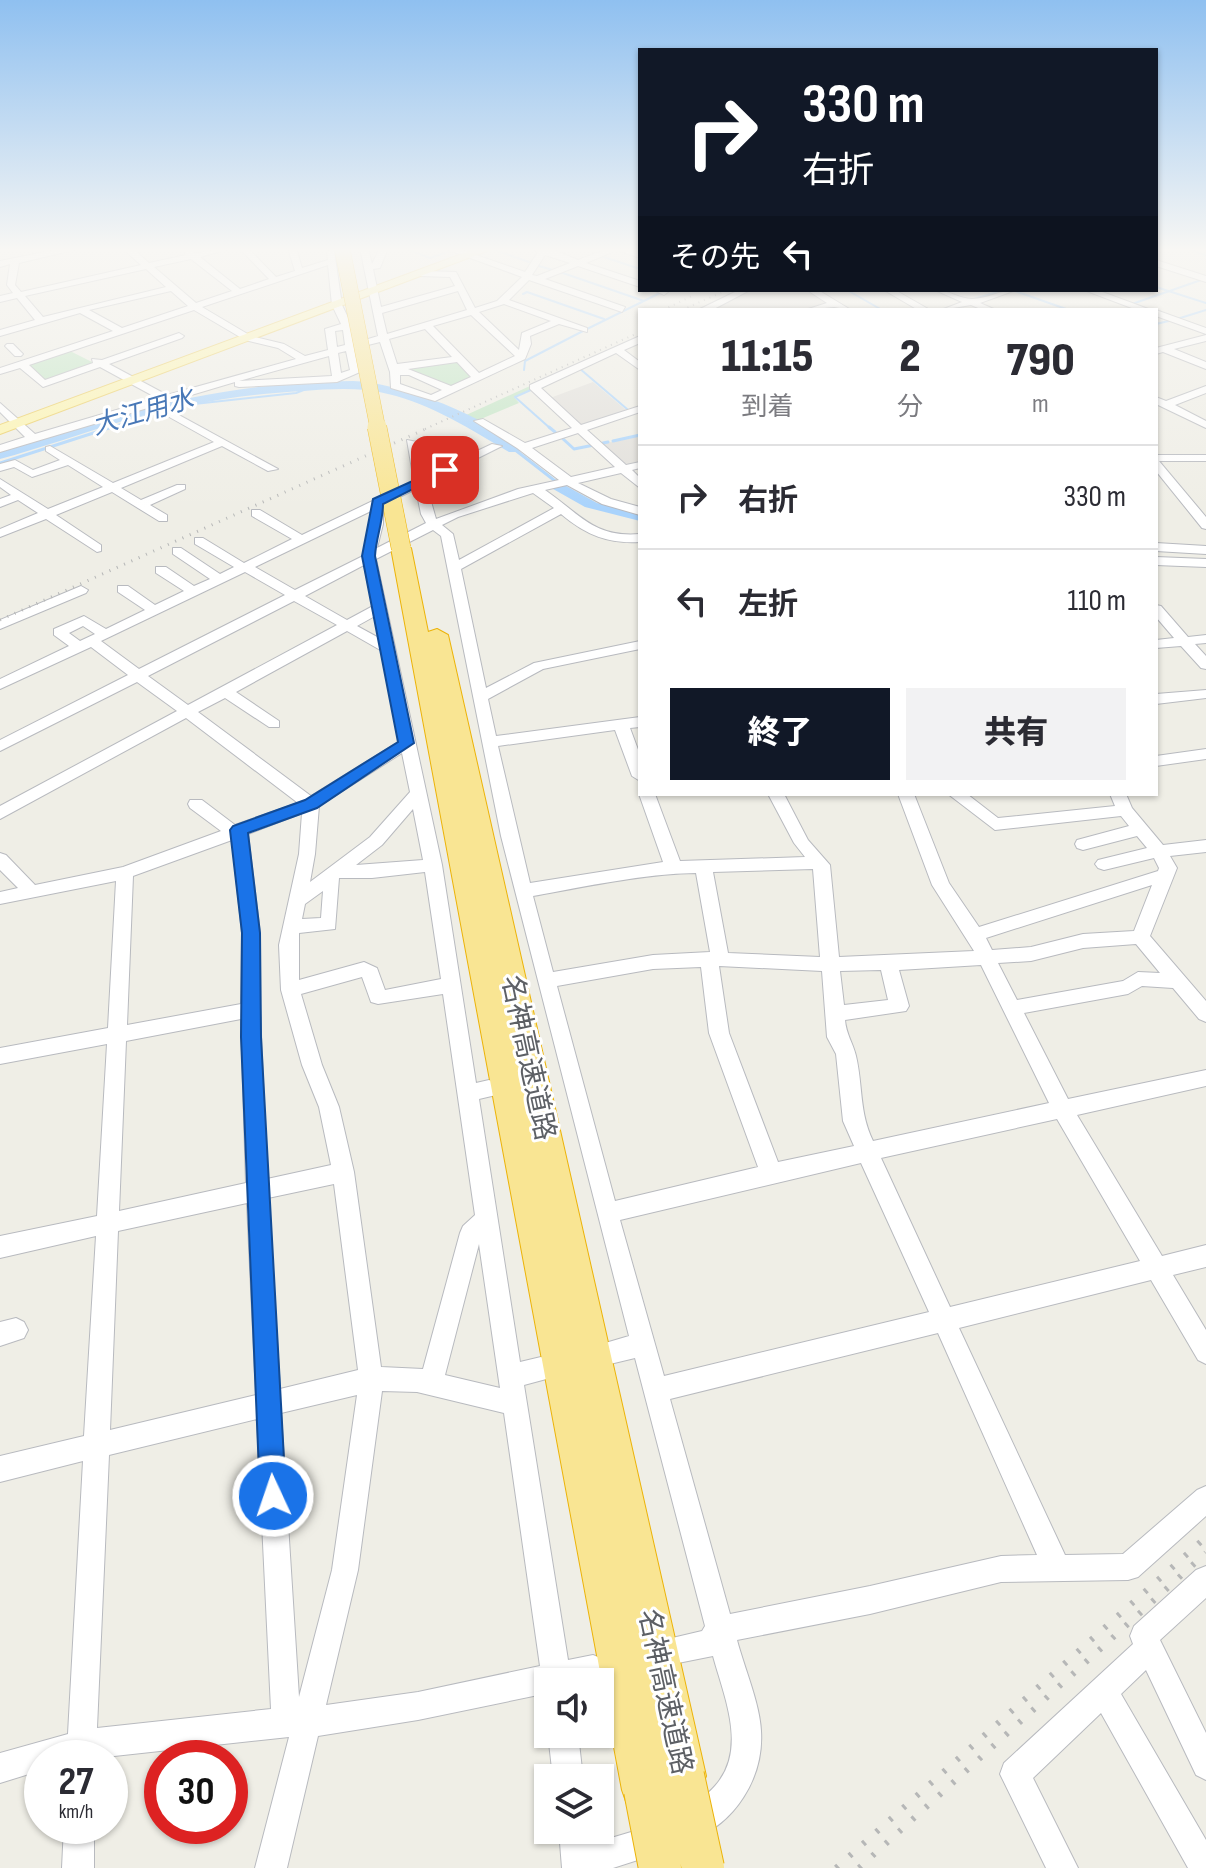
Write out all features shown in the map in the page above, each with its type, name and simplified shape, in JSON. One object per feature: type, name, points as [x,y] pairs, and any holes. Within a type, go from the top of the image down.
[{"type":"highway","name":"名神高速道路","points":[[360,335],[417,538]]},
{"type":"highway","name":"名神高速道路","points":[[372,335],[417,538],[664,1783],[703,1868]]},
{"type":"highway","name":"名神高速道路","points":[[660,1868],[664,1783]]},
{"type":"main road","points":[[0,430],[256,335]]},
{"type":"street","points":[[71,335],[86,344]]},
{"type":"street","points":[[0,359],[18,353],[72,349],[113,335]]},
{"type":"street","points":[[18,353],[43,384],[177,335]]},
{"type":"street","points":[[243,335],[281,346],[304,360]]},
{"type":"street","points":[[331,335],[337,377]]},
{"type":"street","points":[[200,388],[332,381],[355,372],[348,335]]},
{"type":"street","points":[[0,449],[164,397],[390,335]]},
{"type":"street","points":[[437,335],[478,378]]},
{"type":"street","points":[[498,335],[521,357]]},
{"type":"street","points":[[383,337],[394,370],[395,386],[431,399],[521,357],[526,344],[525,335]]},
{"type":"street","points":[[1160,350],[1206,338]]},
{"type":"street","points":[[638,340],[534,387],[638,482]]},
{"type":"street","points":[[72,349],[164,397]]},
{"type":"street","points":[[617,349],[638,365]]},
{"type":"street","points":[[1160,350],[1206,366]]},
{"type":"street","points":[[0,371],[18,353]]},
{"type":"street","points":[[394,370],[461,359]]},
{"type":"street","points":[[394,370],[411,372],[451,390]]},
{"type":"street","points":[[1161,402],[1206,389]]},
{"type":"street","points":[[1161,402],[1206,425]]},
{"type":"street","points":[[0,406],[32,438]]},
{"type":"street","points":[[524,447],[638,410]]},
{"type":"street","points":[[166,411],[272,469]]},
{"type":"street","points":[[479,421],[524,447],[564,482],[602,502],[638,511]]},
{"type":"street","points":[[0,533],[223,442]]},
{"type":"street","points":[[411,442],[427,514],[417,538]]},
{"type":"street","points":[[0,685],[496,446]]},
{"type":"street","points":[[50,449],[163,518]]},
{"type":"street","points":[[1158,458],[1206,458]]},
{"type":"street","points":[[1177,458],[1206,473]]},
{"type":"street","points":[[0,468],[15,463],[32,474],[68,461]]},
{"type":"street","points":[[0,746],[369,556],[417,538],[477,506],[540,487],[638,465]]},
{"type":"street","points":[[1158,466],[1206,525]]},
{"type":"street","points":[[141,504],[181,487]]},
{"type":"street","points":[[540,487],[562,509],[598,536],[624,540],[638,538]]},
{"type":"street","points":[[0,503],[7,489],[97,548]]},
{"type":"street","points":[[377,502],[377,524],[369,556],[407,743],[423,797],[433,865],[451,927],[450,985],[555,1668]]},
{"type":"street","points":[[455,567],[562,509]]},
{"type":"street","points":[[256,513],[302,540]]},
{"type":"street","points":[[417,538],[447,534],[490,742],[490,789],[523,891],[520,915],[547,980],[654,1391],[719,1630],[736,1678],[747,1729],[747,1756],[737,1785],[720,1806],[683,1831],[578,1866],[576,1844]]},
{"type":"street","points":[[1158,534],[1180,548]]},
{"type":"street","points":[[199,541],[386,648]]},
{"type":"street","points":[[1158,547],[1206,550]]},
{"type":"street","points":[[177,551],[220,580]]},
{"type":"street","points":[[1158,561],[1206,563]]},
{"type":"street","points":[[161,570],[194,592]]},
{"type":"street","points":[[123,589],[155,611]]},
{"type":"street","points":[[0,625],[81,590]]},
{"type":"street","points":[[0,813],[379,608]]},
{"type":"street","points":[[1158,611],[1206,665]]},
{"type":"street","points":[[1158,644],[1206,639]]},
{"type":"street","points":[[92,641],[311,804]]},
{"type":"street","points":[[480,697],[539,666],[638,645]]},
{"type":"street","points":[[225,691],[274,724]]},
{"type":"street","points":[[1158,699],[1206,694]]},
{"type":"street","points":[[490,742],[638,722]]},
{"type":"street","points":[[621,725],[638,771]]},
{"type":"street","points":[[1,903],[32,892],[125,873],[311,804],[407,743]]},
{"type":"street","points":[[1158,761],[1206,754]]},
{"type":"street","points":[[648,796],[675,870]]},
{"type":"street","points":[[777,796],[816,863]]},
{"type":"street","points":[[907,796],[941,885],[975,935],[1062,1109],[1206,1352]]},
{"type":"street","points":[[959,796],[995,824],[1121,802],[1159,851],[1168,868],[1140,937]]},
{"type":"street","points":[[297,901],[376,841],[423,797]]},
{"type":"street","points":[[196,804],[236,831],[251,933],[250,1010],[268,1402],[296,1722]]},
{"type":"street","points":[[271,1868],[296,1722],[345,1570],[371,1379],[343,1172],[329,1107],[312,1065],[290,990],[288,945],[307,854],[311,804]]},
{"type":"street","points":[[1083,844],[1141,829]]},
{"type":"street","points":[[1104,864],[1159,851],[1206,846]]},
{"type":"street","points":[[0,859],[32,892]]},
{"type":"street","points":[[333,873],[433,865]]},
{"type":"street","points":[[523,891],[653,868],[821,865],[834,1014],[837,1037],[846,1054],[853,1121],[1056,1566]]},
{"type":"street","points":[[704,868],[715,959],[719,1033],[771,1173]]},
{"type":"street","points":[[83,1740],[125,873]]},
{"type":"street","points":[[292,927],[329,924],[333,873]]},
{"type":"street","points":[[975,935],[1165,875]]},
{"type":"street","points":[[547,980],[653,962],[715,959],[888,963],[1031,954],[1083,941],[1140,937]]},
{"type":"street","points":[[1140,937],[1205,1013]]},
{"type":"street","points":[[834,1014],[899,1006],[888,963]]},
{"type":"street","points":[[290,990],[364,969],[370,973],[378,997],[450,985]]},
{"type":"street","points":[[1012,1008],[1128,987],[1138,979],[1178,981]]},
{"type":"street","points":[[0,1056],[250,1010]]},
{"type":"street","points":[[546,1078],[570,1074]]},
{"type":"street","points":[[607,1213],[771,1173],[1206,1078]]},
{"type":"street","points":[[467,1093],[489,1089]]},
{"type":"street","points":[[0,1247],[343,1172]]},
{"type":"street","points":[[431,1383],[471,1233],[486,1220]]},
{"type":"street","points":[[654,1391],[1206,1256]]},
{"type":"street","points":[[610,1352],[642,1345]]},
{"type":"street","points":[[0,1469],[371,1379],[431,1383],[502,1401],[513,1388],[541,1369]]},
{"type":"street","points":[[678,1649],[710,1643],[719,1630],[870,1600],[1001,1569],[1128,1567],[1206,1499]]},
{"type":"street","points":[[1206,1580],[1144,1636],[1206,1765]]},
{"type":"street","points":[[1062,1868],[1015,1774],[1148,1649]]},
{"type":"street","points":[[128,1745],[418,1706],[534,1684]]},
{"type":"street","points":[[1104,1691],[1205,1868]]},
{"type":"street","points":[[0,1768],[24,1763]]},
{"type":"street","points":[[78,1868],[79,1844]]},
{"type":"shaded area","points":[[593,382],[626,410],[580,425],[550,398]]},
{"type":"shaded area","points":[[638,436],[638,462],[622,463],[602,444]]},
{"type":"green space","points":[[70,351],[96,364],[45,382],[28,365]]},
{"type":"green space","points":[[457,361],[474,377],[451,387],[437,380],[398,371]]},
{"type":"green space","points":[[530,386],[532,389],[514,397],[519,403],[476,421],[464,416]]},
{"type":"water","points":[[559,482],[597,503],[638,513],[638,520],[585,507],[546,485]]},
{"type":"waterway","points":[[524,370],[525,361],[575,335]]},
{"type":"waterway","points":[[579,368],[627,409]]},
{"type":"waterway","name":"大江用水","points":[[0,454],[117,418],[193,400],[272,388],[345,385],[375,387],[411,396],[447,411],[514,449]]},
{"type":"waterway","points":[[106,429],[176,406],[296,393],[314,386]]},
{"type":"waterway","points":[[533,389],[515,397],[551,429]]},
{"type":"waterway","points":[[0,463],[112,427]]},
{"type":"waterway","points":[[549,427],[555,432]]},
{"type":"waterway","points":[[613,441],[638,435]]},
{"type":"waterway","points":[[561,437],[574,449],[594,445]]},
{"type":"waterway","points":[[603,443],[608,442]]},
{"type":"waterway","name":"大江用水","points":[[514,449],[559,484]]},
{"type":"railway","points":[[425,429],[633,335]]},
{"type":"railway","points":[[0,620],[430,427]]},
{"type":"railway","points":[[836,1868],[1206,1537]]},
{"type":"railway","points":[[859,1868],[1206,1553]]},
{"type":"route","points":[[273,1496],[251,1037],[251,933],[239,830],[311,804],[407,743],[386,648],[369,545],[377,524],[377,502],[445,470]]}]
